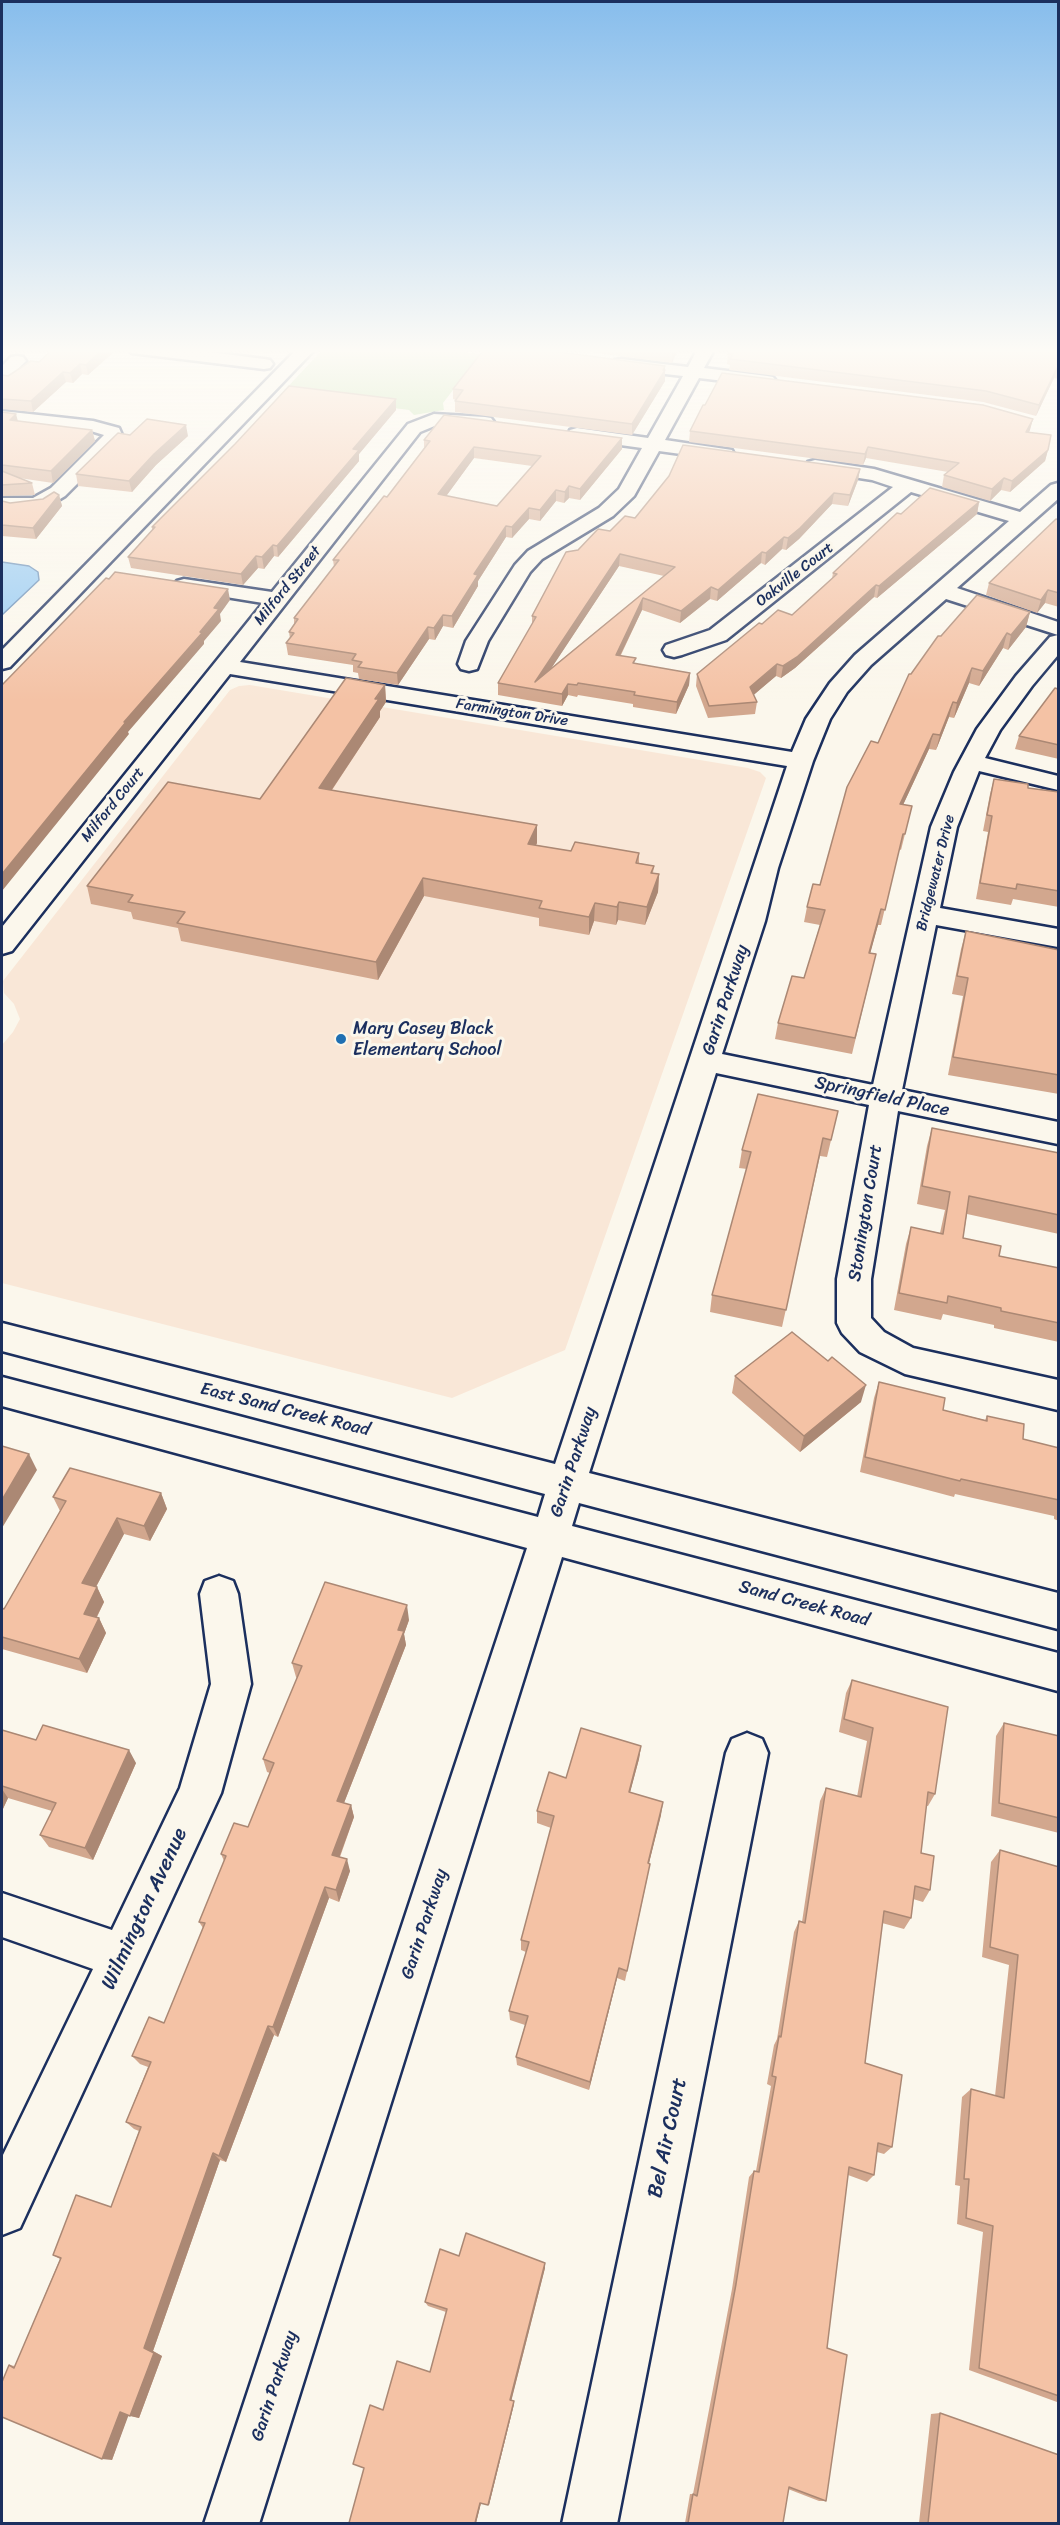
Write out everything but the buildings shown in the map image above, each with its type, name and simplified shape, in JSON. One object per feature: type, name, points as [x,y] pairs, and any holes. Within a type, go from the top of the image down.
[{"type":"street","points":[[2,504],[38,504],[58,492],[85,466]]},
{"type":"street","points":[[2,662],[193,466]]},
{"type":"street","name":"Milford Street","points":[[224,666],[384,466]]},
{"type":"street","points":[[469,664],[477,641],[522,569],[535,555],[616,503],[627,492],[642,466]]},
{"type":"street","points":[[813,466],[873,475],[1022,519]]},
{"type":"street","name":"Oakville Court","points":[[674,650],[718,635],[908,485]]},
{"type":"street","name":"Garin Parkway","points":[[231,2523],[801,761],[818,719],[838,688],[862,660],[1059,489]]},
{"type":"street","points":[[91,571],[118,575]]},
{"type":"street","points":[[163,582],[277,599]]},
{"type":"street","points":[[941,591],[1059,629]]},
{"type":"street","name":"Bridgewater Drive","points":[[885,1098],[944,827],[971,762],[989,729],[1024,681],[1059,642]]},
{"type":"street","name":"Farmington Drive","points":[[224,666],[801,761]]},
{"type":"street","name":"Milford Court","points":[[2,945],[224,666]]},
{"type":"street","points":[[971,762],[1059,783]]},
{"type":"street","points":[[925,914],[1059,938]]},
{"type":"street","name":"Springfield Place","points":[[706,1060],[1059,1133]]},
{"type":"street","name":"Stonington Court","points":[[885,1098],[854,1279],[854,1323],[872,1342],[905,1360],[1059,1395]]},
{"type":"street","name":"East Sand Creek Road","points":[[2,1337],[568,1482]]},
{"type":"street","points":[[2,1391],[550,1536]]},
{"type":"street","points":[[568,1482],[1059,1611]]},
{"type":"street","name":"Sand Creek Road","points":[[550,1536],[1059,1672]]},
{"type":"street","name":"Wilmington Avenue","points":[[2,2210],[200,1793],[231,1684],[219,1594]]},
{"type":"street","name":"Bel Air Court","points":[[589,2523],[747,1753]]},
{"type":"street","points":[[2,1915],[122,1956]]},
{"type":"shaded area","name":"Mary Casey Black Elementary School","points":[[250,685],[748,768],[760,772],[766,778],[565,1350],[452,1398],[2,1283],[2,1045],[20,1019],[14,1004],[4,993],[3,981],[230,690]]},
{"type":"water","points":[[2,562],[29,566],[38,572],[39,580],[2,615]]},
{"type":"place","name":"Mary Casey Black Elementary School","points":[[341,1039]]}]
